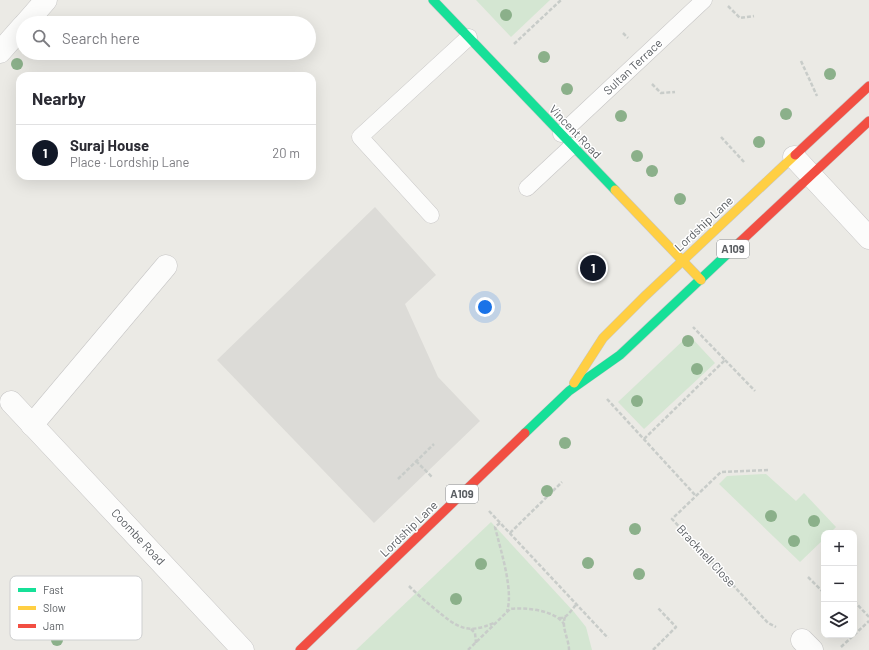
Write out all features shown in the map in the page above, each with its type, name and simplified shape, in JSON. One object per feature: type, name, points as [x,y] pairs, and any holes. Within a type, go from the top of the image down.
[{"type":"main road","name":"Vincent Road","points":[[433,0],[701,280]]},
{"type":"main road","name":"Lordship Lane","points":[[569,391],[603,338],[682,261],[869,86]]},
{"type":"main road","name":"Lordship Lane","points":[[300,650],[569,391],[620,355],[869,121]]},
{"type":"street","points":[[32,16],[46,0]]},
{"type":"street","points":[[0,52],[16,34]]},
{"type":"street","points":[[794,157],[869,238]]},
{"type":"street","points":[[32,425],[166,266]]},
{"type":"street","name":"Coombe Road","points":[[11,402],[243,650]]},
{"type":"lane","name":"Sultan Terrace","points":[[561,134],[704,0]]},
{"type":"lane","points":[[431,215],[360,137],[469,37]]},
{"type":"lane","points":[[527,188],[572,146]]},
{"type":"path","points":[[494,64],[561,0]]},
{"type":"path","points":[[727,5],[740,18],[754,16]]},
{"type":"path","points":[[801,61],[819,101]]},
{"type":"path","points":[[721,137],[749,168]]},
{"type":"path","points":[[692,326],[755,391]]},
{"type":"path","points":[[644,439],[725,360]]},
{"type":"path","points":[[607,399],[696,496],[721,472],[768,470]]},
{"type":"path","points":[[398,479],[406,468],[434,444]]},
{"type":"path","points":[[416,461],[432,477]]},
{"type":"path","points":[[510,533],[562,482]]},
{"type":"path","name":"Bracknell Close","points":[[696,496],[672,519],[768,623],[807,645]]},
{"type":"path","points":[[489,511],[608,638]]},
{"type":"path","points":[[500,523],[495,527],[508,587],[508,603],[506,613]]},
{"type":"path","points":[[808,577],[821,590]]},
{"type":"path","points":[[409,586],[453,623],[465,628],[482,629],[496,622]]},
{"type":"path","points":[[855,602],[869,617]]},
{"type":"path","points":[[508,603],[510,608],[514,609]]},
{"type":"path","points":[[569,650],[564,624],[565,617],[576,605]]},
{"type":"path","points":[[653,650],[676,627],[658,608]]},
{"type":"path","points":[[468,650],[510,609],[539,610],[558,618],[564,624]]},
{"type":"path","points":[[558,618],[565,617]]},
{"type":"path","points":[[857,632],[869,621]]},
{"type":"path","points":[[471,629],[475,633],[476,643]]},
{"type":"path","points":[[837,650],[851,638]]},
{"type":"shaded area","points":[[375,207],[436,275],[405,304],[438,377],[480,421],[374,523],[217,360]]},
{"type":"green space","points":[[476,0],[550,0],[511,37]]},
{"type":"green space","points":[[689,335],[715,363],[644,429],[618,402]]},
{"type":"green space","points":[[766,474],[796,501],[804,493],[836,527],[833,530],[821,530],[821,542],[800,562],[719,484],[727,476]]},
{"type":"green space","points":[[491,522],[586,627],[592,650],[356,650]]},
{"type":"traffic: fast","points":[[433,0],[615,190]]},
{"type":"traffic: fast","points":[[525,433],[569,391],[620,355],[740,242]]},
{"type":"traffic: slow","points":[[574,383],[603,338],[644,297],[795,155]]},
{"type":"traffic: slow","points":[[615,190],[701,280]]},
{"type":"traffic: jam","points":[[795,155],[869,86]]},
{"type":"traffic: jam","points":[[740,242],[869,121]]},
{"type":"traffic: jam","points":[[300,650],[525,433]]},
{"type":"place","name":"Suraj House","points":[[593,268]]}]
